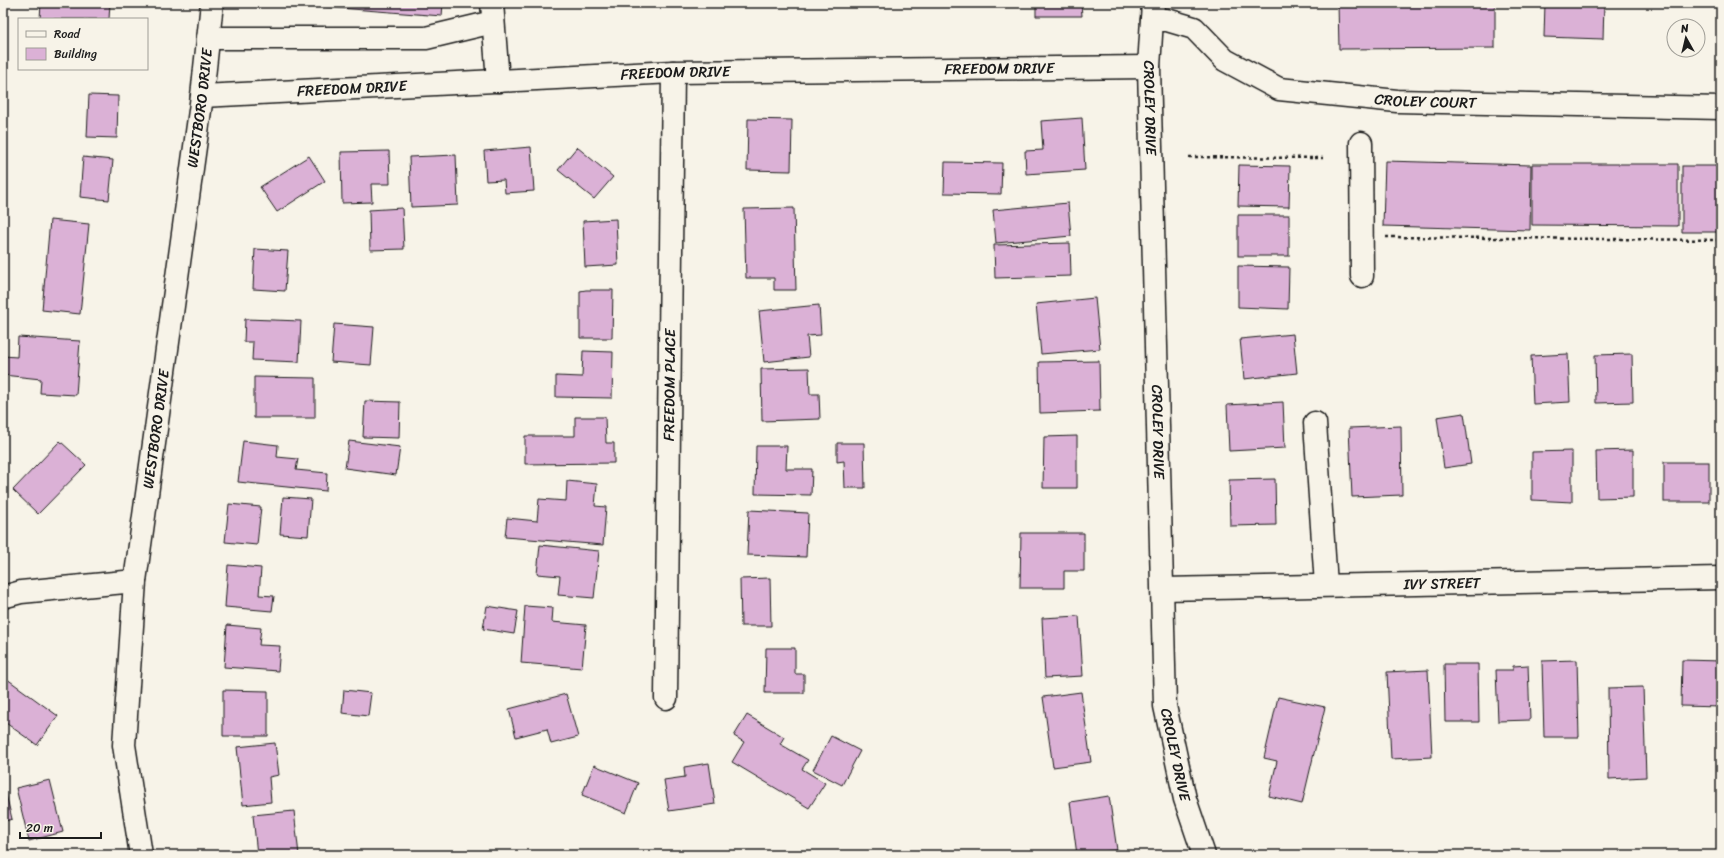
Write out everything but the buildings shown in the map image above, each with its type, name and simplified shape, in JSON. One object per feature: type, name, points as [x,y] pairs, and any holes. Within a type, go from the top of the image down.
[{"type":"street","name":"WESTBORO DRIVE","points":[[141,855],[124,745],[135,581],[202,96],[212,3]]},
{"type":"street","points":[[208,38],[426,38],[492,12],[498,81]]},
{"type":"street","name":"CROLEY DRIVE","points":[[1152,12],[1149,67],[1165,706],[1185,799],[1204,855]]},
{"type":"street","name":"CROLEY COURT","points":[[1152,12],[1167,20],[1194,28],[1225,60],[1279,89],[1397,101],[1721,108]]},
{"type":"street","name":"FREEDOM DRIVE","points":[[202,96],[674,72],[1149,67]]},
{"type":"street","name":"FREEDOM PLACE","points":[[666,698],[674,72]]},
{"type":"street","points":[[1361,143],[1362,276]]},
{"type":"street","points":[[1315,423],[1326,585]]},
{"type":"street","name":"IVY STREET","points":[[1163,589],[1721,578]]},
{"type":"street","points":[[3,597],[21,592],[135,581]]},
{"type":"path","points":[[1189,157],[1323,158]]},
{"type":"path","points":[[1379,237],[1721,240]]}]
